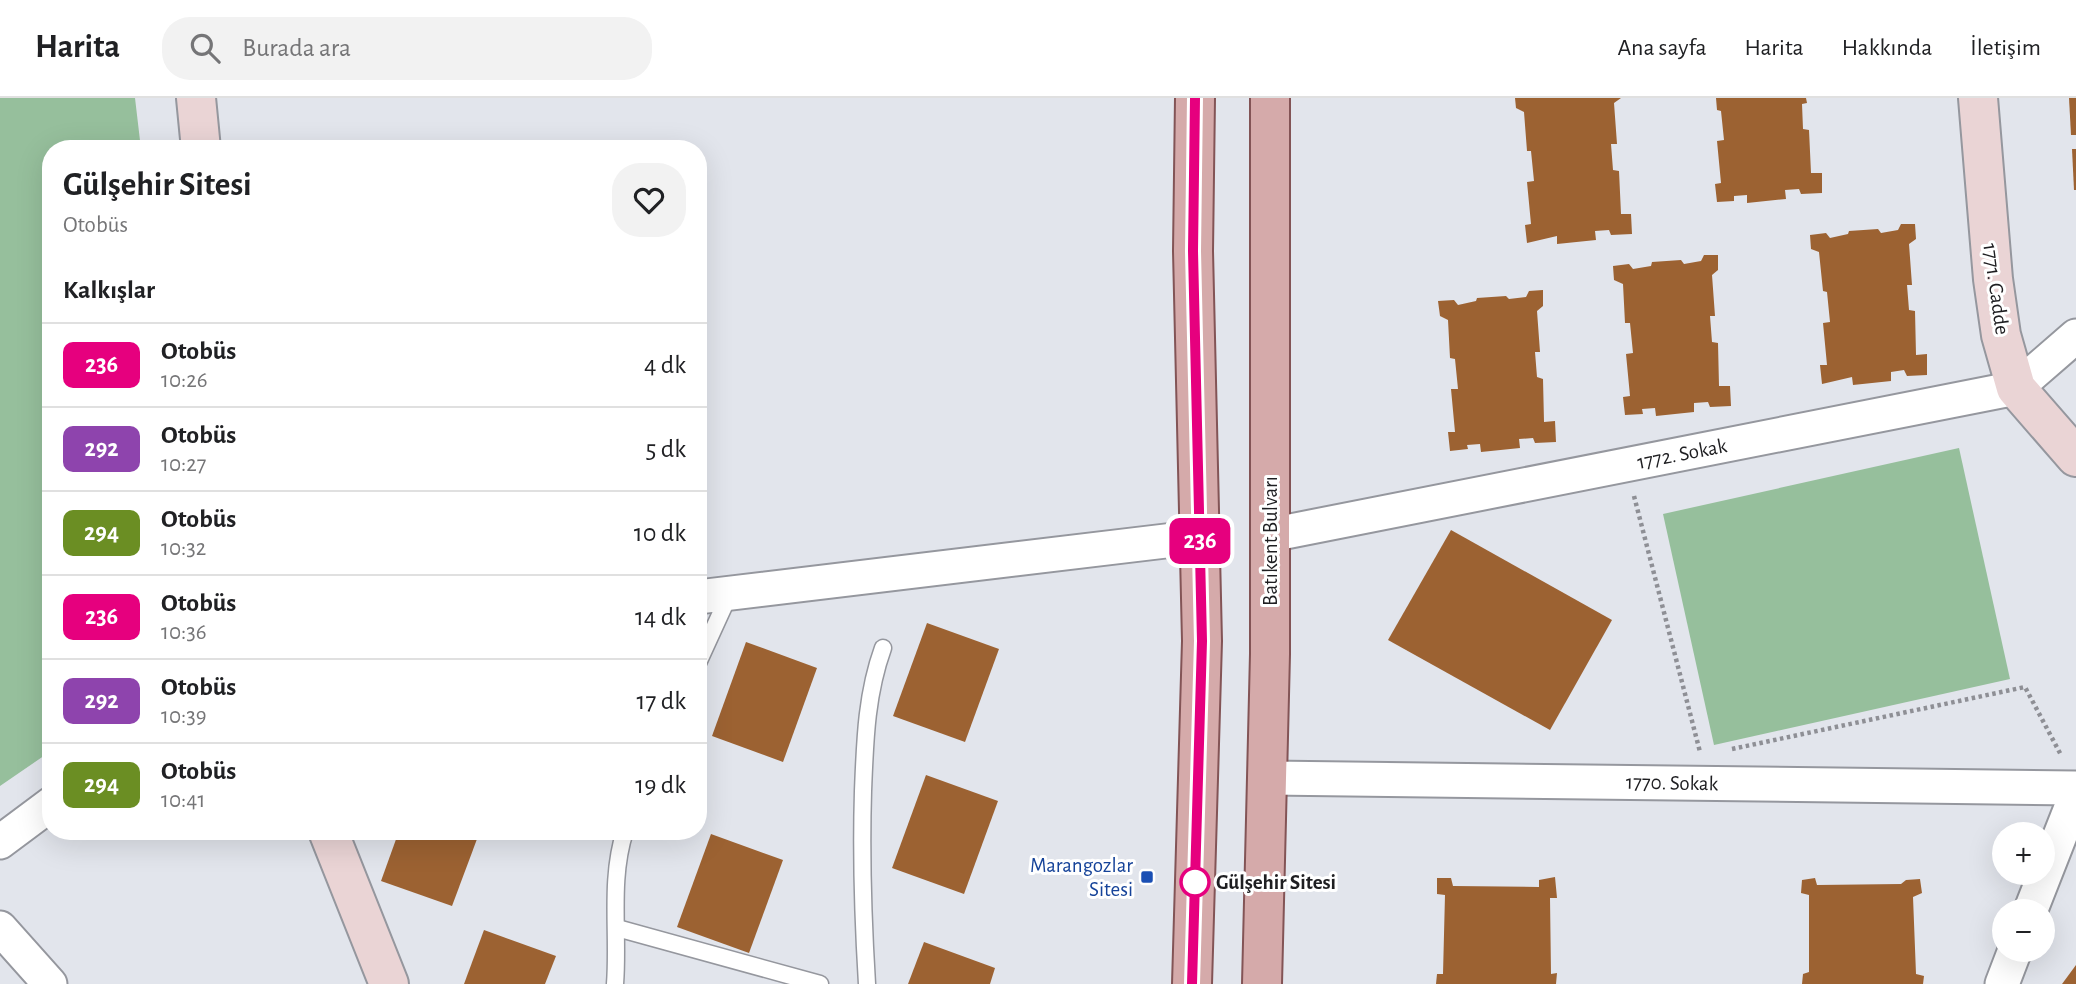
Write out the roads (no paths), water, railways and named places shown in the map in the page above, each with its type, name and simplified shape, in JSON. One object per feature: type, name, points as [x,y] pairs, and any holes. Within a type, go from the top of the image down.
[{"type":"main road","points":[[1192,984],[1202,641],[1193,251],[1195,98]]},
{"type":"main road","name":"Batıkent Bulvarı","points":[[1262,984],[1270,535],[1270,98]]},
{"type":"street","points":[[196,98],[200,140]]},
{"type":"street","name":"1771. Cadde","points":[[1978,98],[1993,279],[2001,335],[2016,388],[2076,457]]},
{"type":"street","name":"1772. Sokak","points":[[1270,535],[2016,388],[2076,336]]},
{"type":"street","points":[[714,595],[1199,537]]},
{"type":"street","name":"1770. Sokak","points":[[1267,778],[1708,783],[2070,774]]},
{"type":"street","points":[[2035,899],[2076,795]]},
{"type":"street","points":[[0,842],[42,811]]},
{"type":"street","points":[[332,840],[389,984]]},
{"type":"street","points":[[0,928],[50,984]]},
{"type":"street","points":[[2002,984],[2010,962]]},
{"type":"lane","points":[[707,625],[714,595]]},
{"type":"lane","points":[[867,984],[860,877],[865,733],[872,681],[883,648]]},
{"type":"lane","points":[[615,984],[616,879],[623,840]]},
{"type":"lane","points":[[617,928],[820,984]]},
{"type":"place","name":"Marangozlar Sitesi","points":[[1147,877]]},
{"type":"place","name":"Gülşehir Sitesi","points":[[1195,882]]}]
